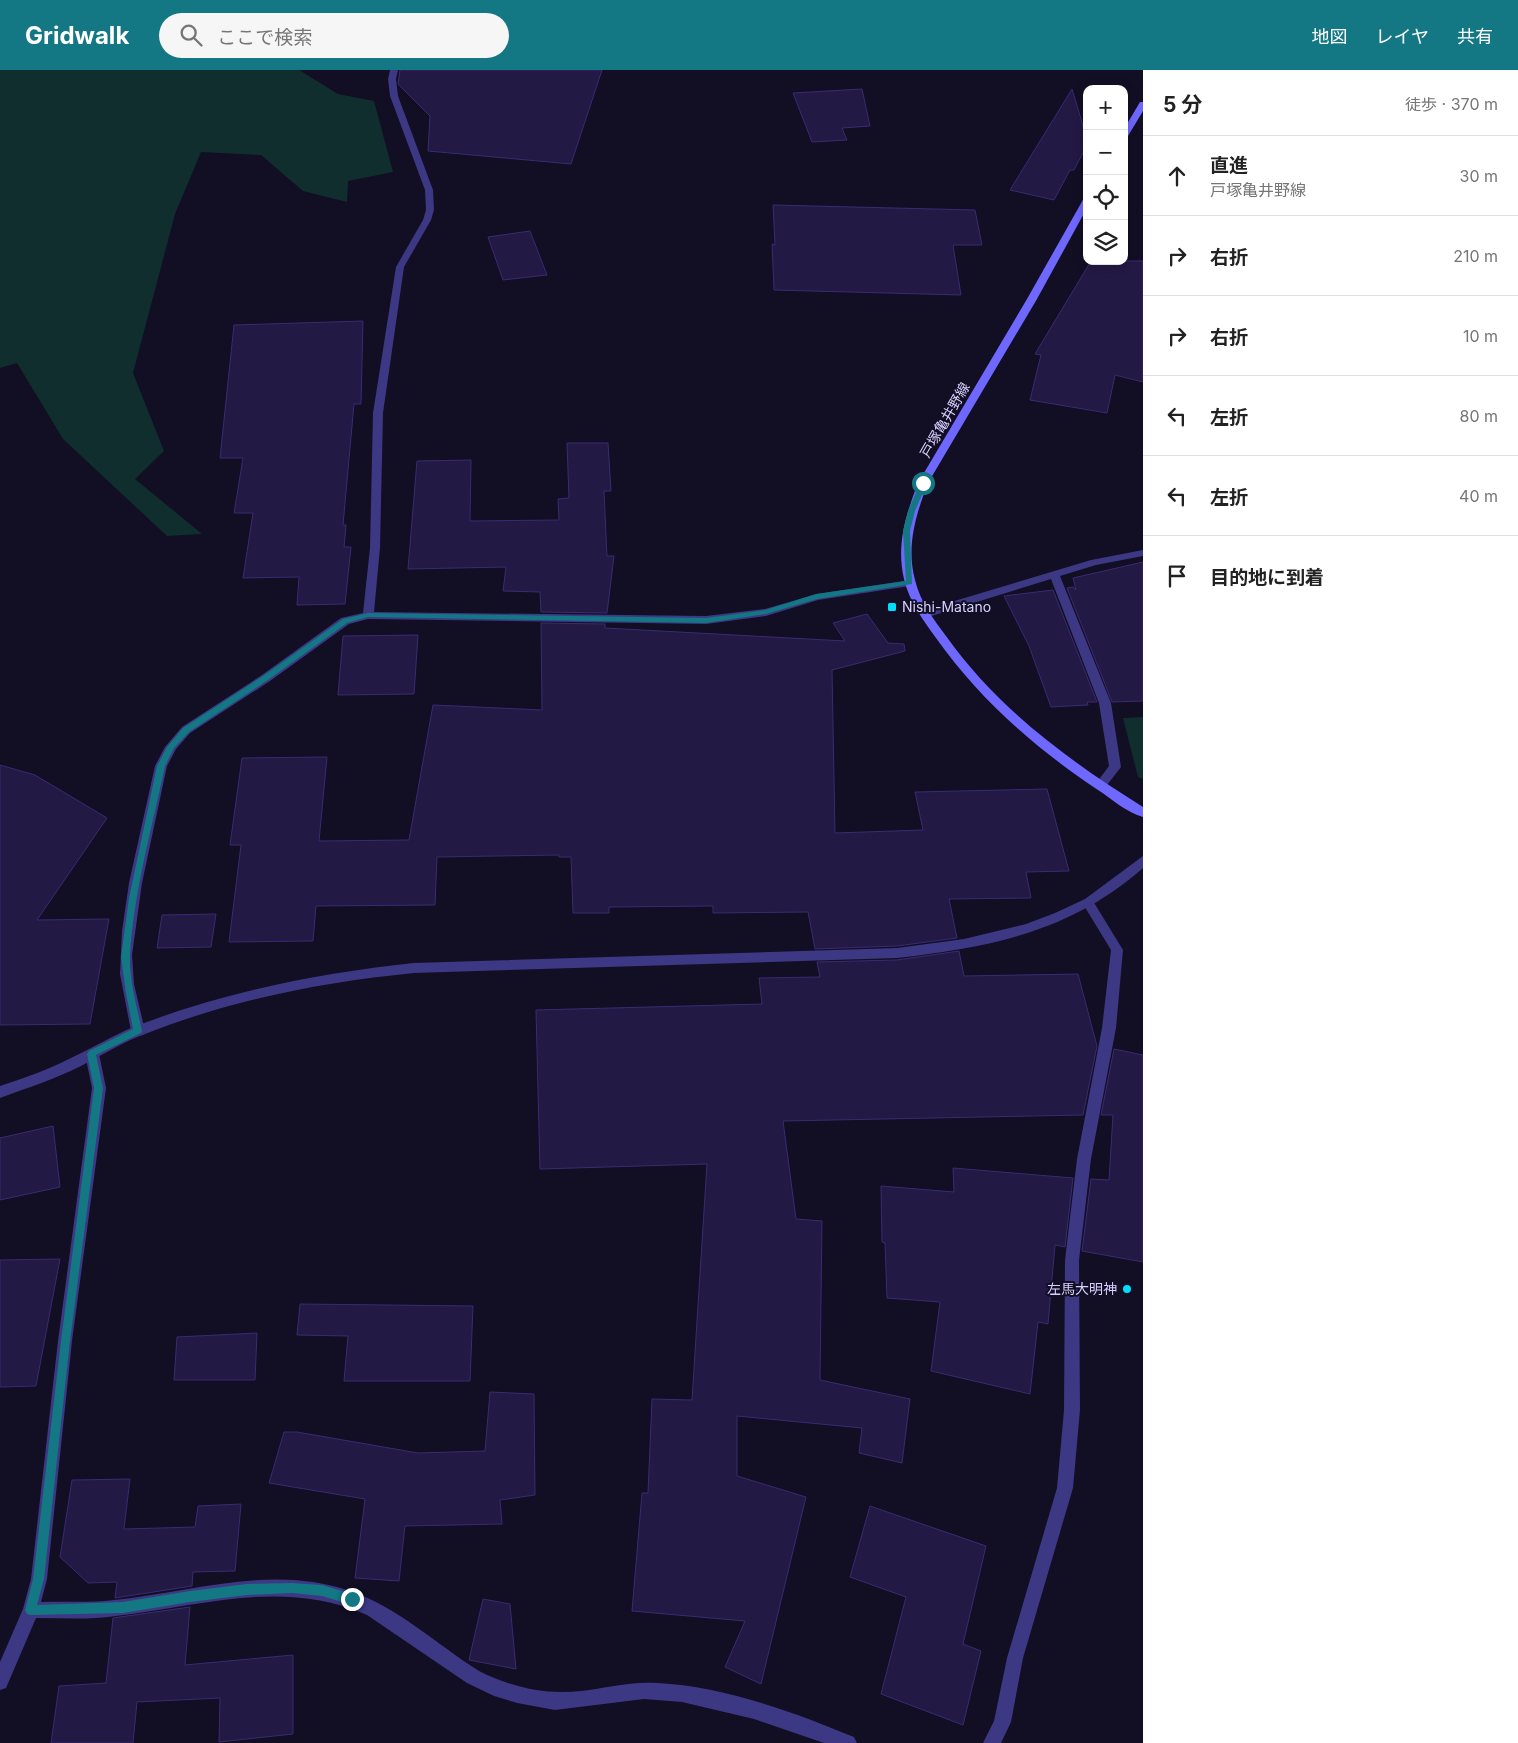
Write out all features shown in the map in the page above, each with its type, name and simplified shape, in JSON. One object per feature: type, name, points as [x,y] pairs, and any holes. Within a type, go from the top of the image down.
[{"type":"main road","points":[[1128,130],[1143,104]]},
{"type":"main road","name":"戸塚亀井野線","points":[[1083,207],[1032,299],[923,483],[906,531],[910,583],[925,614],[965,671],[1005,711],[1049,751],[1143,813]]},
{"type":"street","points":[[368,615],[375,548],[378,413],[397,286],[400,267],[430,210],[429,190],[394,96],[392,79],[394,70]]},
{"type":"street","points":[[925,614],[1096,562],[1143,552]]},
{"type":"street","points":[[1054,574],[1106,703],[1115,766],[1100,786]]},
{"type":"street","points":[[138,1031],[130,993],[126,957],[133,898],[161,766],[171,747],[186,730],[266,678],[345,621],[368,615],[706,620],[766,612],[816,596],[910,583]]},
{"type":"street","points":[[0,1092],[67,1066],[138,1031],[255,993],[372,972],[414,968],[897,953],[938,949],[993,940],[1054,919],[1089,904],[1126,878],[1143,860]]},
{"type":"street","points":[[992,1743],[1002,1722],[1015,1658],[1065,1488],[1072,1410],[1072,1260],[1084,1159],[1109,1028],[1117,950],[1089,904]]},
{"type":"street","points":[[0,1682],[31,1610],[39,1579],[65,1341],[99,1088],[92,1054]]},
{"type":"street","points":[[31,1610],[123,1608],[190,1596],[247,1589],[292,1588],[322,1590],[352,1599],[392,1619],[428,1644],[454,1667],[514,1695],[554,1701],[583,1699],[627,1691],[658,1692],[711,1698],[784,1720],[848,1743]]},
{"type":"green space","points":[[0,70],[299,70],[338,94],[374,101],[393,172],[348,181],[347,202],[303,191],[261,155],[201,152],[175,214],[133,373],[164,451],[135,479],[202,534],[167,536],[63,439],[17,363],[0,368]]},
{"type":"green space","points":[[1143,717],[1143,779],[1138,777],[1123,718]]},
{"type":"building","points":[[400,70],[602,70],[571,164],[428,151],[430,116],[398,84]]},
{"type":"building","points":[[862,89],[870,126],[842,128],[847,140],[812,142],[793,93]]},
{"type":"building","points":[[1072,89],[1083,126],[1083,153],[1074,170],[1070,170],[1054,200],[1010,190]]},
{"type":"building","points":[[773,205],[975,210],[982,245],[953,245],[961,295],[774,290],[772,244],[775,245]]},
{"type":"building","points":[[530,231],[547,275],[503,280],[488,237]]},
{"type":"building","points":[[1128,261],[1143,261],[1143,382],[1115,375],[1107,413],[1030,400],[1041,355],[1035,354],[1089,265],[1128,265]]},
{"type":"building","points":[[363,321],[361,404],[354,404],[343,525],[346,525],[344,547],[351,547],[345,604],[297,605],[299,577],[243,578],[253,513],[234,513],[243,458],[220,458],[234,325]]},
{"type":"building","points":[[567,443],[608,443],[611,491],[604,491],[607,556],[614,556],[607,613],[541,612],[540,592],[503,591],[506,567],[408,569],[417,461],[471,460],[470,521],[559,520],[558,499],[569,498]]},
{"type":"building","points":[[1143,562],[1143,701],[1112,702],[1067,588],[1073,587],[1076,590],[1073,578]]},
{"type":"building","points":[[1053,590],[1097,702],[1087,702],[1088,705],[1051,707],[1029,646],[1004,596]]},
{"type":"building","points":[[867,614],[888,643],[904,644],[905,651],[832,670],[835,833],[923,830],[915,792],[1047,789],[1069,871],[1026,872],[1031,898],[949,899],[957,938],[897,946],[815,949],[808,912],[713,913],[713,906],[609,907],[609,913],[573,913],[571,857],[559,857],[559,855],[437,857],[435,905],[316,906],[313,941],[229,942],[241,845],[230,845],[242,758],[327,757],[319,841],[409,840],[433,705],[542,710],[541,623],[605,624],[605,628],[845,641],[833,623]]},
{"type":"building","points":[[418,635],[414,694],[338,695],[343,636]]},
{"type":"building","points":[[0,765],[35,775],[107,818],[37,920],[109,919],[90,1024],[0,1025]]},
{"type":"building","points":[[216,914],[211,947],[157,948],[162,915]]},
{"type":"building","points":[[959,951],[964,976],[1078,974],[1097,1046],[1083,1115],[783,1121],[796,1219],[822,1221],[820,1380],[910,1399],[902,1463],[859,1453],[862,1428],[737,1416],[737,1476],[806,1497],[761,1684],[725,1667],[745,1621],[632,1611],[642,1493],[648,1493],[652,1399],[692,1400],[707,1164],[540,1169],[536,1010],[762,1004],[759,978],[820,977],[817,962],[897,960]]},
{"type":"building","points":[[1114,1049],[1143,1055],[1143,1262],[1082,1251],[1091,1179],[1109,1180],[1113,1115],[1101,1115]]},
{"type":"building","points":[[53,1126],[60,1187],[0,1200],[0,1138]]},
{"type":"building","points":[[953,1168],[1073,1178],[1065,1247],[1055,1245],[1048,1324],[1038,1322],[1030,1394],[931,1371],[940,1302],[887,1298],[885,1243],[882,1242],[881,1186],[954,1192]]},
{"type":"building","points":[[60,1259],[36,1386],[0,1387],[0,1260]]},
{"type":"building","points":[[300,1304],[473,1306],[470,1381],[344,1381],[348,1336],[297,1335]]},
{"type":"building","points":[[257,1333],[255,1380],[174,1380],[177,1337]]},
{"type":"building","points":[[490,1392],[534,1394],[535,1495],[500,1500],[502,1524],[405,1526],[399,1581],[355,1578],[365,1499],[269,1483],[284,1432],[297,1432],[418,1453],[485,1451]]},
{"type":"building","points":[[130,1479],[124,1529],[195,1527],[198,1506],[241,1504],[235,1571],[193,1572],[192,1586],[115,1598],[117,1582],[88,1583],[60,1557],[72,1480]]},
{"type":"building","points":[[870,1506],[986,1546],[963,1644],[981,1651],[963,1725],[881,1694],[906,1597],[850,1577]]},
{"type":"building","points":[[483,1599],[510,1604],[516,1669],[469,1660]]},
{"type":"building","points":[[190,1607],[185,1665],[293,1655],[293,1734],[219,1742],[220,1698],[137,1702],[133,1743],[51,1743],[59,1686],[106,1683],[113,1618]]},
{"type":"place","name":"Nishi-Matano","points":[[892,607]]},
{"type":"place","name":"左馬大明神","points":[[1127,1289]]},
{"type":"route","points":[[352,1599],[322,1590],[292,1588],[247,1589],[190,1596],[123,1608],[31,1610],[39,1579],[65,1341],[99,1088],[92,1054],[138,1031],[130,993],[126,957],[133,898],[161,766],[171,747],[186,730],[266,678],[345,621],[368,615],[706,620],[766,612],[816,596],[910,583],[906,551],[906,531],[923,483]]}]
